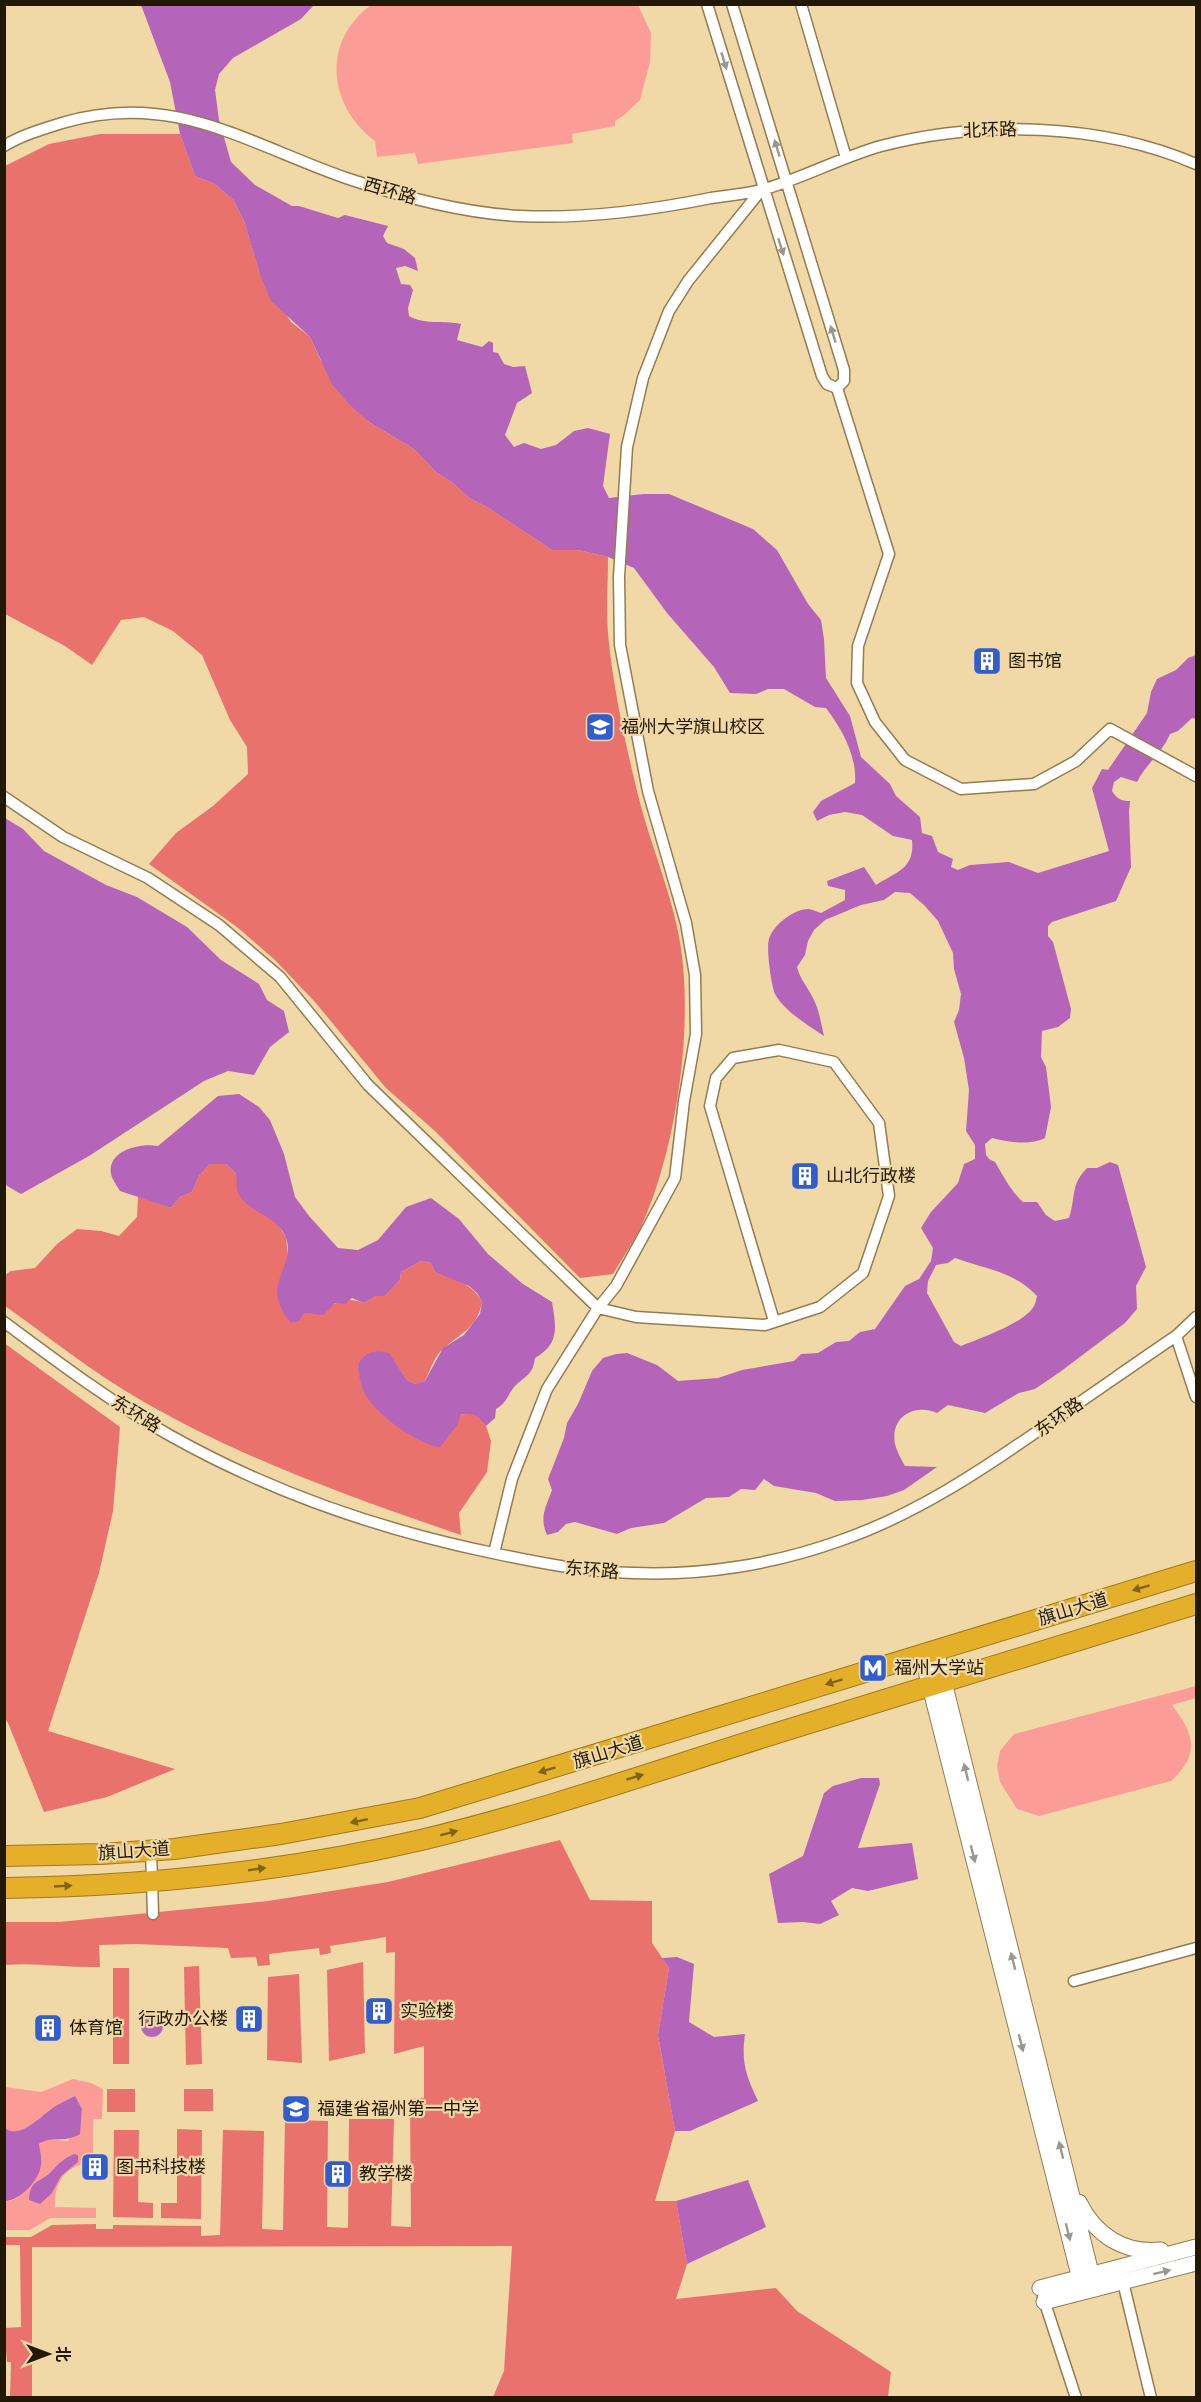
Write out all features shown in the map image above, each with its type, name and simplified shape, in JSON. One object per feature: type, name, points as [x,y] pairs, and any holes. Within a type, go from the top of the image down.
[{"type":"highway","name":"旗山大道","points":[[4,1856],[101,1854],[151,1850],[281,1834],[420,1808],[1197,1571]]},
{"type":"highway","name":"旗山大道","points":[[4,1888],[58,1887],[214,1875],[387,1848],[448,1833],[1197,1604]]},
{"type":"street","points":[[707,4],[762,189],[822,376],[827,384],[837,388]]},
{"type":"street","points":[[732,4],[844,370],[844,381],[837,388]]},
{"type":"street","points":[[801,4],[846,158]]},
{"type":"street","name":"西环路","points":[[4,146],[32,133],[88,115],[163,114],[202,122],[239,134],[320,168],[378,188],[448,206],[517,216],[588,216],[623,213],[762,189],[787,181]]},
{"type":"street","name":"北环路","points":[[787,181],[879,147],[947,132],[1017,129],[1090,134],[1177,155],[1197,164]]},
{"type":"street","points":[[494,1553],[512,1479],[547,1389],[598,1308],[616,1286],[675,1178],[684,1101],[696,1034],[695,975],[686,923],[648,791],[620,645],[619,577],[627,447],[633,412],[643,378],[669,311],[688,281],[762,189]]},
{"type":"street","points":[[837,388],[889,554],[858,646],[857,684],[875,722],[904,760],[961,789],[1034,784],[1076,761],[1110,729],[1197,776]]},
{"type":"street","points":[[4,796],[63,837],[148,878],[219,925],[280,977],[368,1085],[598,1308],[636,1317],[765,1324],[774,1322],[820,1307],[863,1273],[890,1196],[879,1123],[834,1062],[779,1050],[733,1058],[716,1078],[710,1106],[774,1322]]},
{"type":"street","name":"东环路","points":[[4,1322],[102,1393],[170,1436],[241,1472],[356,1518],[447,1544],[559,1567],[636,1574],[704,1570],[784,1558],[840,1541],[910,1512],[982,1470],[1176,1335],[1197,1317]]},
{"type":"street","points":[[1176,1335],[1197,1397]]},
{"type":"street","points":[[929,1652],[1069,2182],[1087,2283]]},
{"type":"street","points":[[937,1683],[1087,2283]]},
{"type":"street","points":[[151,1850],[153,1914]]},
{"type":"street","points":[[1074,1981],[1197,1948]]},
{"type":"street","points":[[1069,2182],[1094,2226],[1122,2246],[1154,2251],[1197,2246]]},
{"type":"street","points":[[1076,2397],[1042,2295],[1087,2283],[1197,2246]]},
{"type":"street","points":[[1087,2283],[1123,2282],[1197,2263]]},
{"type":"street","points":[[1123,2282],[1151,2397]]},
{"type":"shaded area","points":[[141,5],[314,5],[301,19],[233,58],[219,74],[215,90],[219,120],[231,162],[255,185],[292,206],[338,218],[345,215],[388,226],[383,236],[387,243],[404,249],[415,258],[418,271],[405,266],[396,268],[401,284],[410,285],[413,290],[408,308],[409,316],[427,321],[461,324],[457,340],[482,347],[489,341],[493,343],[493,352],[498,353],[504,364],[513,367],[525,366],[532,393],[517,403],[505,435],[514,447],[524,443],[541,449],[556,445],[574,431],[588,428],[610,434],[603,486],[609,498],[669,494],[753,529],[777,550],[808,604],[821,620],[826,678],[850,716],[861,757],[890,784],[896,796],[920,817],[922,833],[932,836],[938,852],[953,859],[951,867],[958,870],[970,865],[1009,862],[1038,873],[1109,851],[1092,788],[1102,769],[1108,770],[1147,713],[1151,692],[1157,679],[1176,670],[1188,658],[1196,655],[1196,719],[1192,718],[1178,731],[1170,734],[1137,782],[1121,777],[1114,782],[1112,791],[1116,796],[1130,801],[1131,867],[1116,901],[1052,922],[1048,926],[1048,936],[1053,942],[1071,1009],[1070,1018],[1058,1027],[1042,1031],[1041,1057],[1046,1067],[1051,1107],[1045,1138],[1025,1143],[992,1138],[985,1144],[986,1155],[995,1162],[1018,1197],[1023,1202],[1037,1202],[1046,1215],[1055,1221],[1069,1218],[1078,1180],[1087,1168],[1097,1168],[1110,1162],[1118,1165],[1146,1267],[1136,1286],[1137,1309],[1125,1323],[1060,1372],[1035,1389],[1019,1393],[985,1413],[948,1405],[937,1413],[920,1410],[906,1415],[896,1426],[894,1435],[896,1447],[905,1466],[937,1467],[904,1490],[887,1496],[862,1500],[835,1501],[816,1493],[774,1486],[764,1479],[755,1490],[741,1489],[729,1497],[706,1498],[664,1523],[631,1528],[617,1534],[575,1522],[566,1524],[558,1532],[547,1535],[543,1517],[552,1490],[548,1479],[564,1438],[567,1423],[592,1371],[603,1358],[627,1353],[657,1365],[678,1381],[718,1378],[742,1370],[794,1361],[801,1354],[818,1353],[836,1342],[849,1341],[860,1332],[875,1329],[905,1286],[919,1279],[931,1261],[933,1248],[921,1228],[931,1212],[958,1183],[964,1164],[975,1159],[975,1145],[966,1131],[969,1090],[964,1058],[954,1022],[959,1010],[961,994],[954,969],[953,953],[938,921],[924,905],[910,893],[895,892],[884,900],[861,905],[825,920],[814,930],[808,941],[805,955],[797,967],[815,1002],[824,1036],[784,1006],[775,994],[769,966],[768,944],[775,928],[785,919],[802,910],[811,909],[821,913],[845,900],[845,890],[828,886],[827,881],[864,867],[876,885],[903,868],[912,850],[912,840],[893,836],[862,815],[845,812],[829,815],[817,821],[813,812],[821,801],[855,783],[851,753],[832,716],[826,708],[815,707],[784,689],[768,689],[756,694],[730,693],[714,667],[667,613],[634,568],[608,557],[578,550],[552,550],[487,507],[469,498],[453,483],[436,472],[414,449],[369,422],[349,404],[332,384],[310,337],[271,301],[244,221],[234,201],[215,184],[195,176],[180,134],[170,82]],"holes":[[[955,1258],[1019,1281],[1037,1296],[1034,1306],[1021,1318],[1001,1330],[961,1346],[954,1342],[927,1293],[928,1281],[936,1265],[948,1263]]]},
{"type":"shaded area","points":[[371,5],[638,5],[651,33],[650,62],[640,100],[615,121],[615,126],[572,134],[573,143],[418,164],[415,153],[377,157],[375,141],[359,127],[348,110],[340,92],[337,74],[338,55],[344,37],[355,20]]},
{"type":"shaded area","points":[[100,134],[180,134],[195,176],[215,184],[234,201],[244,221],[259,270],[291,322],[310,337],[321,361],[369,422],[414,449],[436,472],[453,483],[469,498],[487,507],[552,550],[578,550],[608,557],[607,625],[616,694],[643,815],[669,895],[679,936],[685,988],[682,1058],[672,1130],[653,1197],[641,1227],[613,1274],[580,1278],[435,1131],[386,1088],[315,1002],[275,960],[237,927],[149,864],[176,833],[213,806],[248,774],[247,747],[230,720],[202,655],[173,631],[144,617],[121,620],[92,665],[65,646],[5,614],[5,166],[49,144]]},
{"type":"shaded area","points":[[5,818],[23,829],[44,851],[106,885],[137,897],[187,927],[221,960],[259,984],[267,1000],[284,1011],[289,1032],[270,1047],[254,1075],[228,1071],[204,1081],[89,1156],[21,1194],[4,1182]]},
{"type":"shaded area","points":[[239,1094],[259,1107],[270,1120],[284,1154],[295,1197],[338,1248],[358,1250],[378,1240],[406,1207],[431,1198],[459,1219],[488,1254],[523,1284],[552,1302],[555,1327],[549,1347],[535,1358],[530,1372],[496,1409],[495,1418],[486,1426],[475,1415],[460,1415],[458,1424],[440,1447],[430,1445],[397,1427],[369,1401],[361,1382],[358,1364],[371,1352],[389,1353],[407,1380],[415,1384],[425,1381],[443,1348],[464,1335],[480,1314],[482,1302],[469,1286],[435,1272],[431,1263],[421,1261],[401,1272],[400,1280],[385,1296],[376,1296],[364,1303],[352,1298],[345,1304],[335,1303],[323,1315],[304,1313],[299,1321],[291,1323],[278,1297],[280,1276],[287,1257],[288,1247],[285,1236],[275,1223],[243,1200],[237,1191],[236,1174],[226,1164],[210,1164],[199,1176],[192,1192],[180,1197],[171,1208],[120,1191],[113,1180],[111,1166],[120,1154],[135,1147],[158,1146],[218,1096]]},
{"type":"shaded area","points":[[210,1164],[226,1164],[236,1174],[250,1205],[277,1223],[286,1238],[288,1255],[304,1313],[323,1314],[327,1309],[342,1301],[353,1300],[364,1303],[376,1296],[385,1296],[400,1280],[401,1272],[421,1261],[431,1263],[435,1272],[462,1282],[478,1296],[482,1302],[473,1324],[441,1351],[425,1381],[415,1384],[407,1380],[389,1354],[358,1364],[364,1392],[460,1415],[472,1413],[480,1417],[486,1426],[491,1441],[487,1472],[459,1513],[461,1535],[296,1475],[216,1440],[139,1399],[104,1377],[5,1306],[5,1275],[11,1271],[35,1268],[57,1244],[77,1229],[101,1231],[119,1236],[137,1217],[138,1196],[171,1208],[180,1197],[192,1192],[199,1176]]},
{"type":"shaded area","points":[[4,1343],[120,1427],[113,1511],[99,1573],[48,1731],[175,1769],[107,1797],[44,1812],[5,1719]]},
{"type":"shaded area","points":[[1196,1686],[1196,1698],[1172,1705],[1185,1725],[1191,1744],[1187,1762],[1171,1781],[1039,1816],[1017,1809],[1000,1782],[997,1766],[1000,1751],[1014,1734]]},
{"type":"shaded area","points":[[861,1778],[879,1778],[880,1784],[858,1848],[912,1843],[918,1879],[868,1891],[852,1888],[831,1901],[839,1915],[820,1924],[778,1923],[769,1874],[803,1856],[824,1793],[833,1786]]},
{"type":"shaded area","points":[[560,1840],[590,1900],[652,1901],[652,1943],[669,1968],[658,2035],[675,2131],[655,2201],[676,2201],[687,2264],[676,2299],[776,2288],[797,2311],[891,2372],[888,2397],[493,2397],[504,2371],[512,2246],[32,2247],[32,2397],[10,2397],[11,2362],[7,2362],[4,2328],[21,2327],[20,2245],[6,2245],[6,2237],[31,2237],[52,2225],[96,2224],[96,2229],[113,2229],[113,2225],[201,2226],[201,2236],[220,2235],[223,2130],[264,2131],[262,2229],[283,2230],[285,2120],[328,2121],[327,2227],[348,2228],[349,2119],[394,2119],[391,2226],[411,2227],[410,2099],[424,2098],[424,2046],[394,2054],[395,1952],[386,1953],[386,1937],[330,1946],[331,1953],[320,1955],[319,1948],[269,1954],[270,1965],[258,1966],[256,1957],[231,1958],[228,1948],[136,1944],[99,1945],[100,1967],[5,1965],[5,1922],[59,1922],[268,1901],[388,1882]]},
{"type":"shaded area","points":[[677,1957],[694,1964],[689,2022],[714,2037],[745,2034],[746,2069],[758,2101],[690,2131],[675,2131],[658,2035],[669,1968],[662,1958]]},
{"type":"shaded area","points":[[363,1962],[365,2053],[329,2061],[327,1970]]},
{"type":"shaded area","points":[[199,1966],[202,2064],[186,2065],[184,1967]]},
{"type":"shaded area","points":[[113,1968],[129,1968],[129,2064],[113,2064]]},
{"type":"shaded area","points":[[299,1974],[302,2063],[267,2060],[268,1977]]},
{"type":"shaded area","points":[[152,2015],[160,2018],[163,2026],[160,2034],[152,2037],[144,2034],[141,2026],[144,2018]]},
{"type":"shaded area","points":[[73,2079],[91,2083],[103,2089],[102,2119],[93,2119],[93,2162],[76,2167],[64,2176],[59,2182],[55,2207],[96,2208],[96,2218],[50,2218],[30,2230],[6,2230],[5,2201],[21,2195],[32,2181],[39,2163],[39,2145],[46,2139],[68,2141],[81,2120],[82,2109],[53,2108],[30,2126],[10,2131],[5,2128],[5,2087],[41,2092]]},
{"type":"shaded area","points":[[107,2089],[135,2089],[135,2112],[107,2112]]},
{"type":"shaded area","points":[[184,2089],[213,2089],[213,2111],[184,2111]]},
{"type":"shaded area","points":[[75,2096],[82,2109],[80,2134],[68,2139],[48,2140],[39,2144],[41,2162],[37,2177],[23,2194],[5,2201],[5,2128],[11,2131],[24,2129],[54,2107]]},
{"type":"shaded area","points":[[177,2129],[202,2130],[201,2219],[161,2218],[161,2203],[177,2203]]},
{"type":"shaded area","points":[[114,2130],[139,2130],[138,2202],[153,2203],[153,2218],[113,2217]]},
{"type":"shaded area","points":[[74,2154],[78,2155],[78,2162],[61,2176],[52,2193],[40,2204],[29,2200],[31,2188],[36,2182]]},
{"type":"shaded area","points":[[748,2180],[766,2227],[687,2264],[676,2201]]},
{"type":"place","name":"图书馆","points":[[987,661]]},
{"type":"place","name":"福州大学旗山校区","points":[[600,727]]},
{"type":"place","name":"山北行政楼","points":[[805,1176]]},
{"type":"place","name":"福州大学站","points":[[873,1668]]},
{"type":"place","name":"实验楼","points":[[379,2011]]},
{"type":"place","name":"行政办公楼","points":[[249,2019]]},
{"type":"place","name":"体育馆","points":[[48,2028]]},
{"type":"place","name":"福建省福州第一中学","points":[[296,2109]]},
{"type":"place","name":"图书科技楼","points":[[95,2167]]},
{"type":"place","name":"教学楼","points":[[338,2174]]}]
